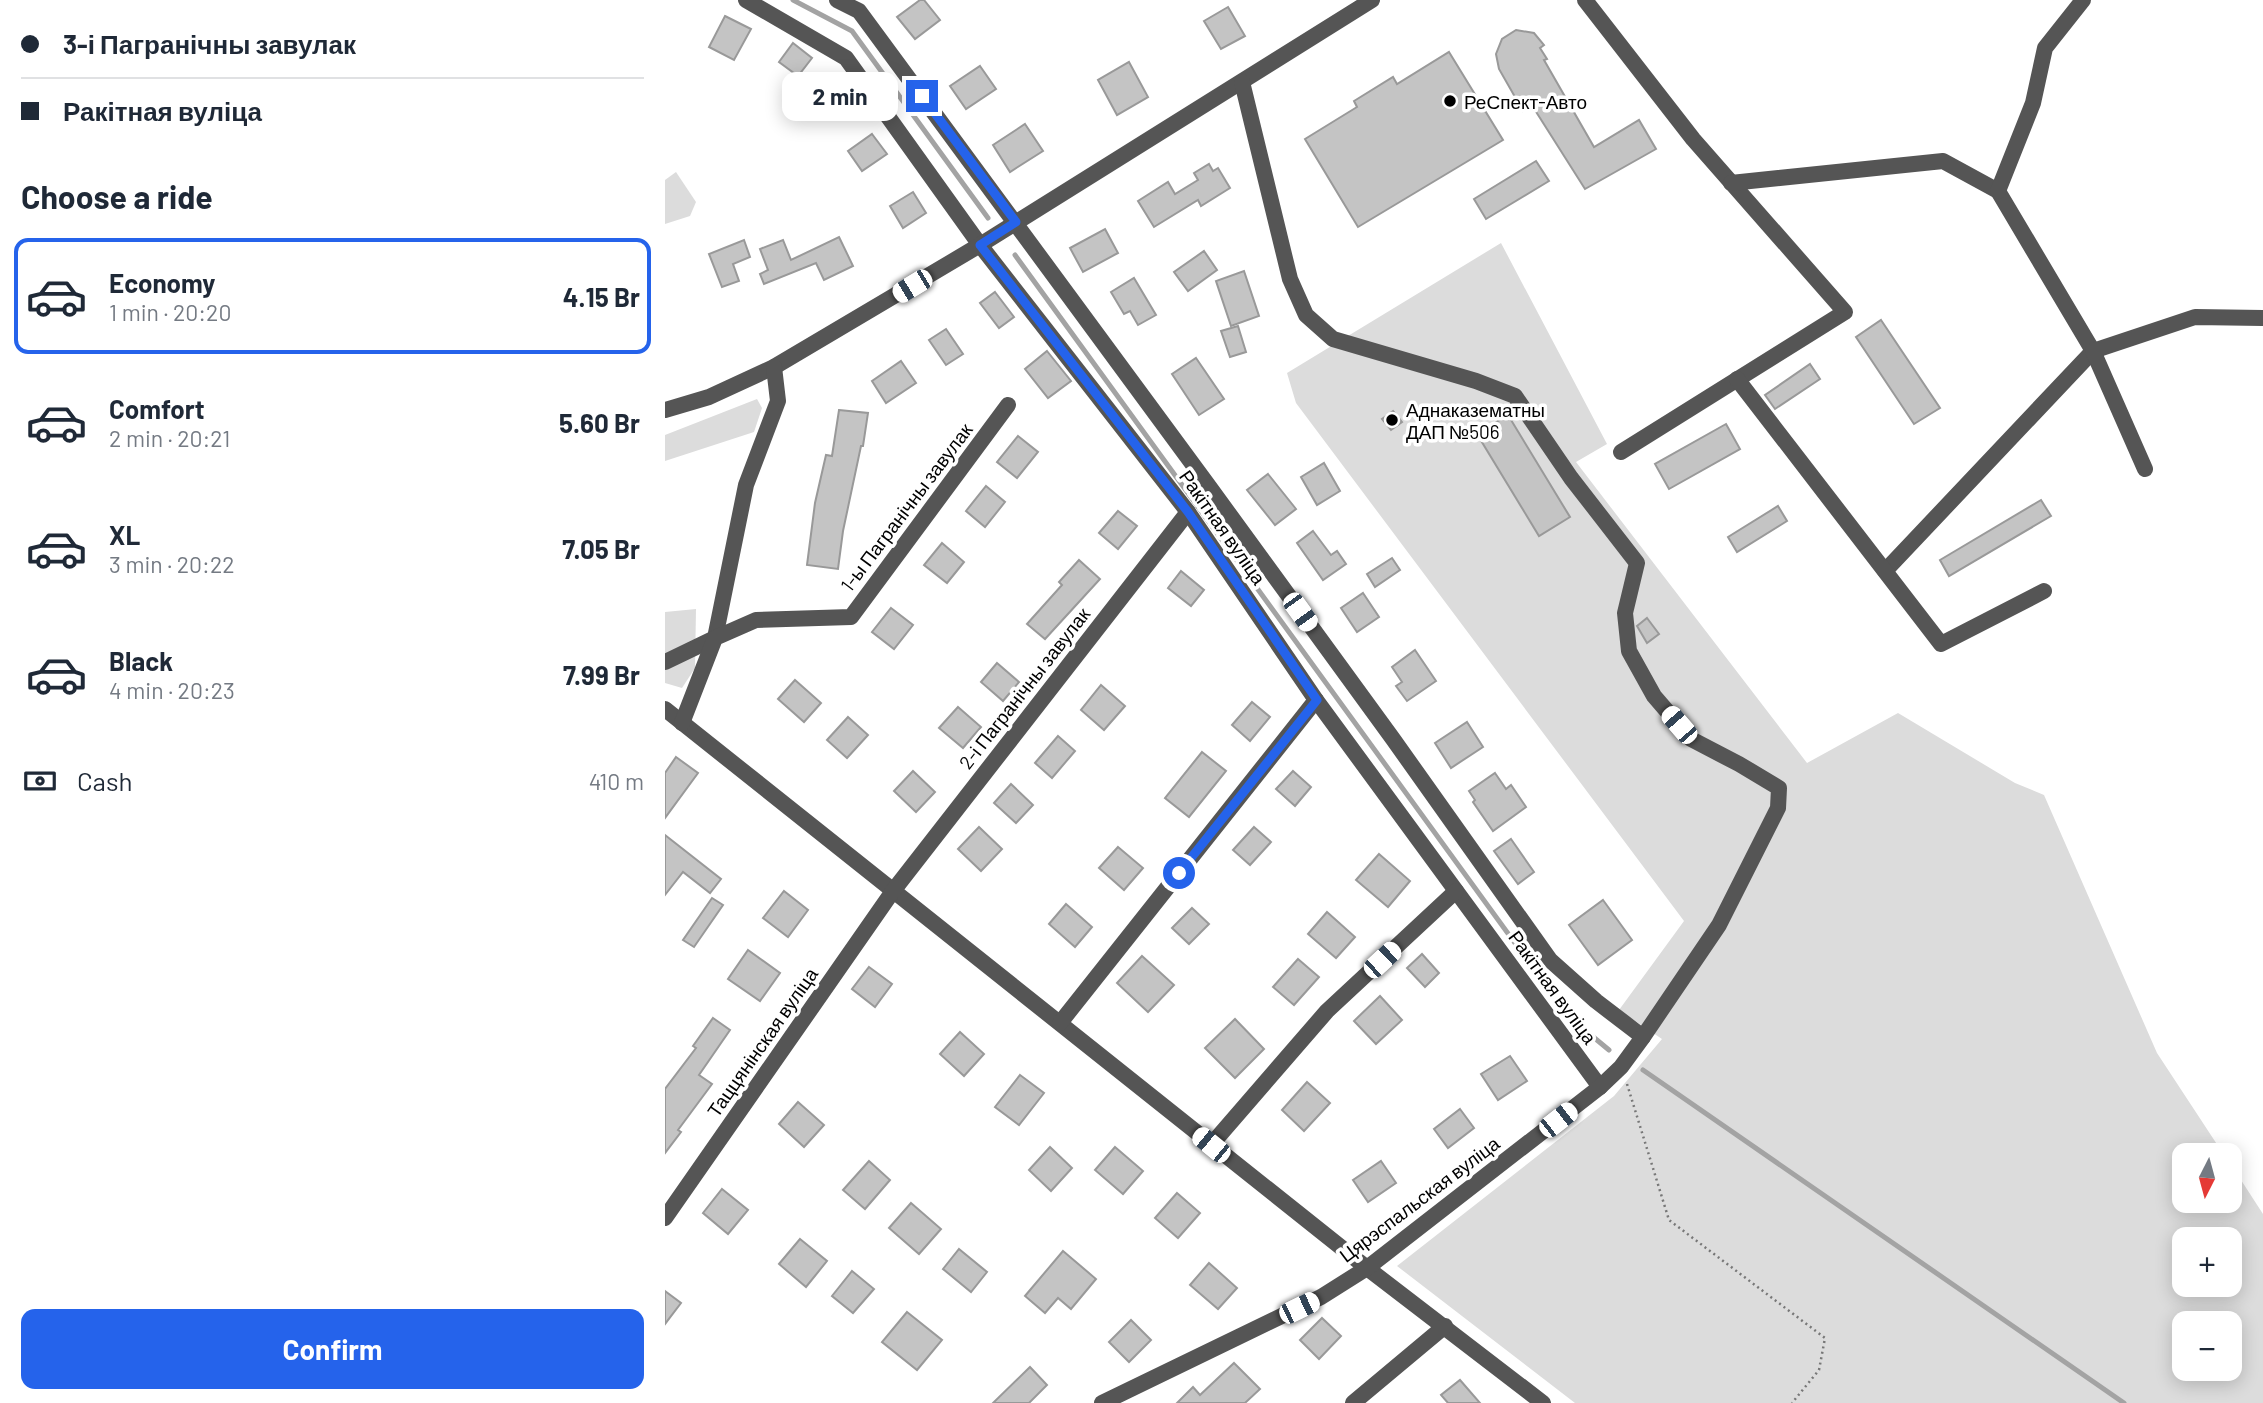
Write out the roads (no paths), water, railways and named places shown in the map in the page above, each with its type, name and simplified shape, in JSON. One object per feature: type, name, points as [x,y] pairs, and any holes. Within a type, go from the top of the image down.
[{"type":"street","name":"Ракітная вуліца","points":[[746,0],[846,58],[980,245],[1188,512],[1317,700],[1600,1087]]},
{"type":"street","name":"Ракітная вуліца","points":[[837,0],[859,11],[1016,222],[1393,739],[1550,960],[1596,1001],[1643,1037]]},
{"type":"street","points":[[665,410],[709,397],[775,367],[980,245],[1372,0]]},
{"type":"street","points":[[1585,0],[1693,139],[1845,312],[1621,452]]},
{"type":"street","points":[[1998,191],[2033,103],[2045,48],[2083,0]]},
{"type":"street","name":"Цярэспальская вуліца","points":[[1102,1403],[1321,1297],[1367,1268],[1600,1087],[1621,1067],[1719,925],[1778,808],[1779,788],[1691,739],[1654,696],[1629,651],[1625,613],[1636,564],[1571,478],[1515,396],[1476,381],[1333,340],[1306,315],[1290,279],[1242,82]]},
{"type":"street","points":[[1731,183],[1943,161],[1998,191],[2093,351],[2145,469]]},
{"type":"street","points":[[1885,570],[2093,351],[2195,317],[2263,318]]},
{"type":"street","points":[[682,723],[715,638],[746,485],[778,401],[775,367]]},
{"type":"street","points":[[1737,379],[1941,644],[2044,591]]},
{"type":"street","name":"1-ы Пагранічны завулак","points":[[715,638],[756,620],[851,617],[1008,405]]},
{"type":"street","name":"2-і Пагранічны завулак","points":[[893,891],[1188,512]]},
{"type":"street","points":[[665,662],[715,638]]},
{"type":"street","points":[[1060,1023],[1317,700]]},
{"type":"street","points":[[665,709],[1211,1145],[1543,1403]]},
{"type":"street","name":"Таццянінская вуліца","points":[[665,1218],[893,891]]},
{"type":"street","points":[[1211,1145],[1327,1011],[1456,891]]},
{"type":"street","points":[[1355,1403],[1444,1326]]},
{"type":"waterway","points":[[793,0],[852,31],[988,218]]},
{"type":"waterway","points":[[1015,255],[1568,1016],[1609,1050]]},
{"type":"waterway","points":[[1643,1070],[2124,1403]]},
{"type":"place","name":"РеСпект-Авто","points":[[1450,101]]},
{"type":"place","name":"Аднаказематны ДАП №506","points":[[1392,420]]}]
